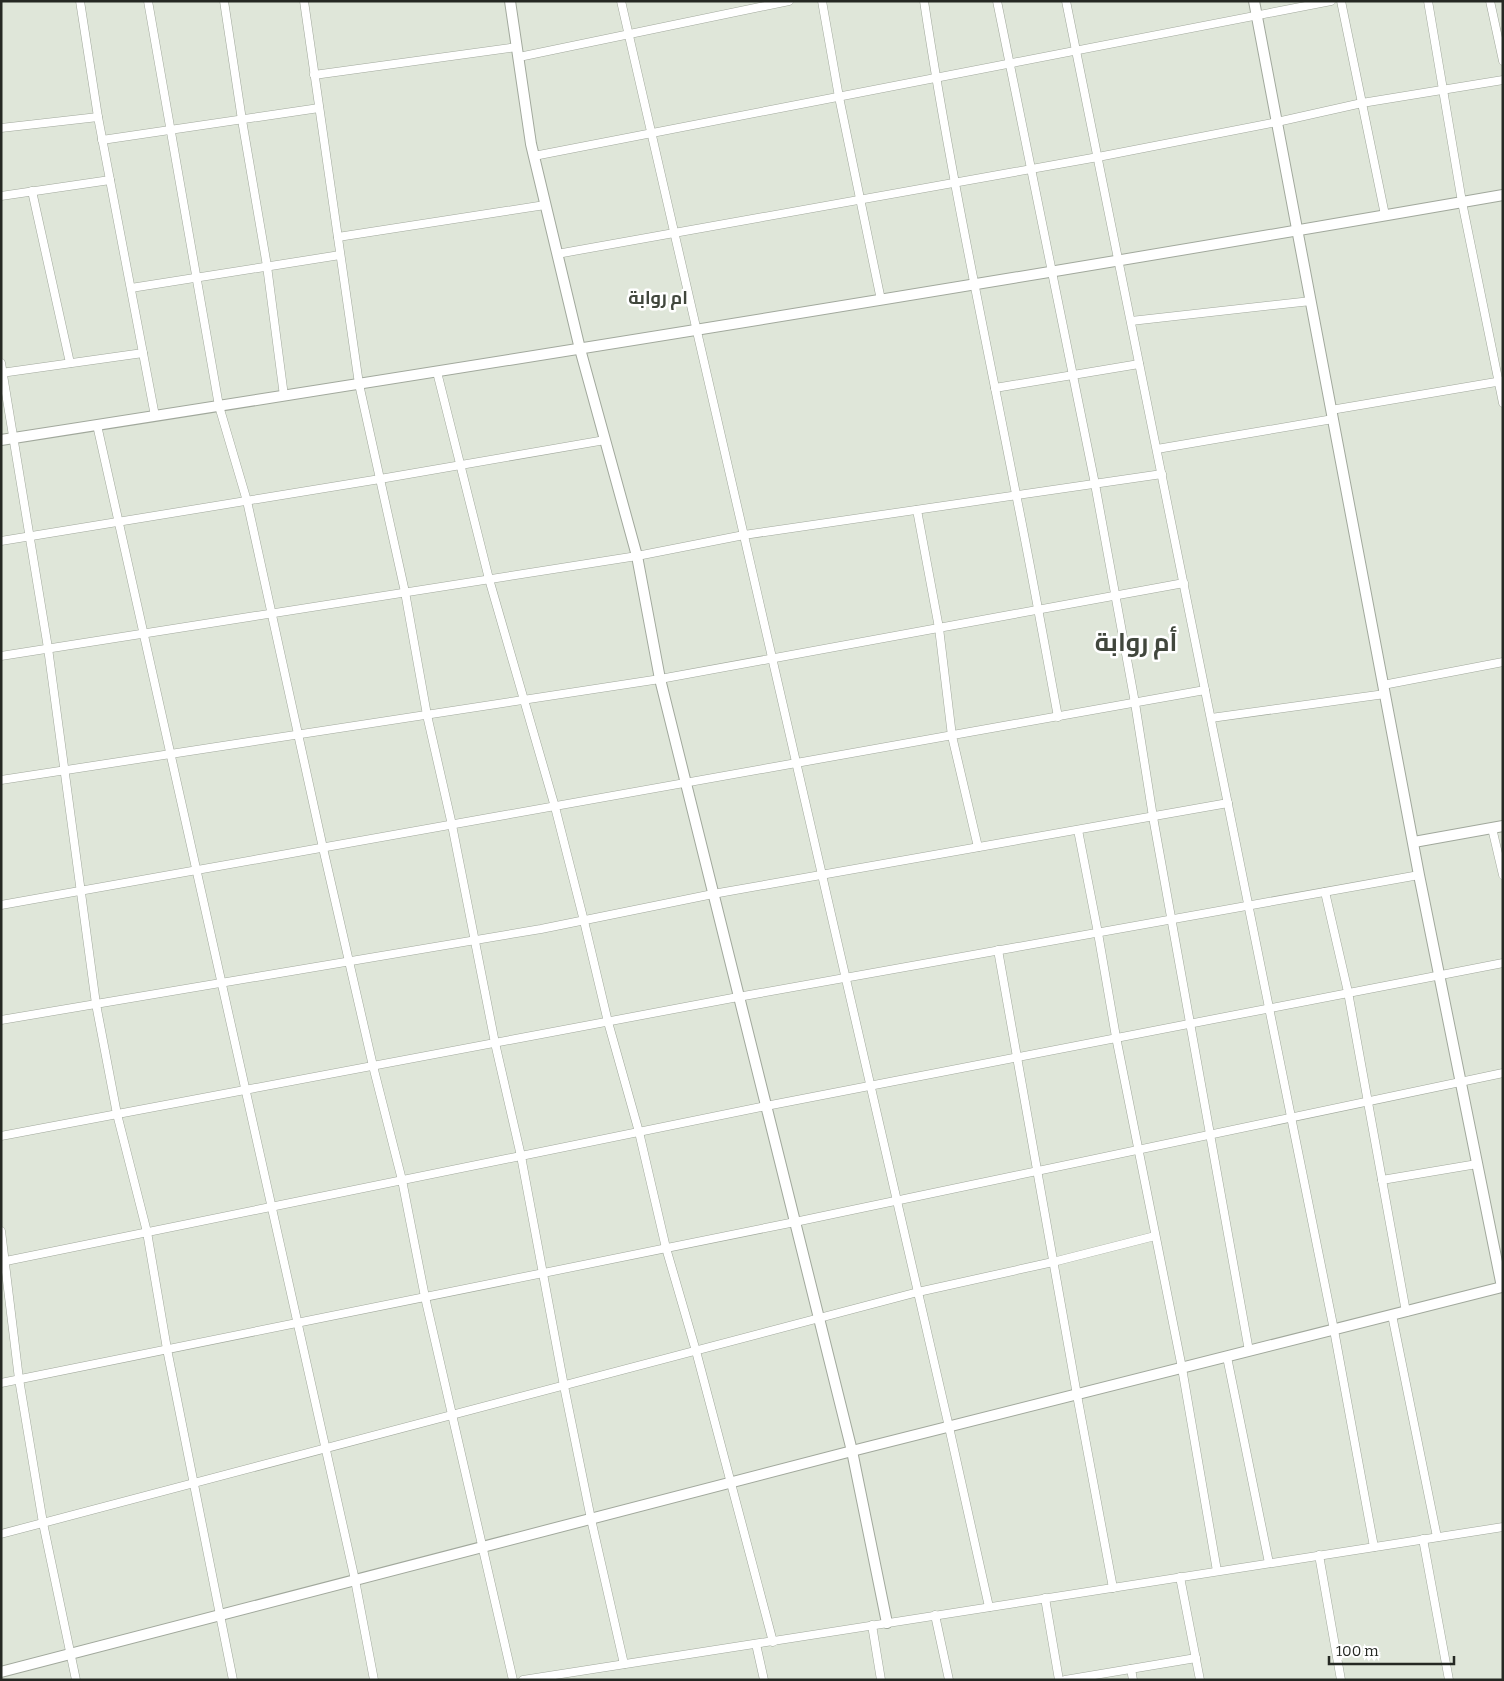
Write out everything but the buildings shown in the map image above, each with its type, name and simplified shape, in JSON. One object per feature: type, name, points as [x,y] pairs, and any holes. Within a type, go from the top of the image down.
[{"type":"street","points":[[80,1],[102,140],[155,416]]},
{"type":"street","points":[[148,1],[219,406],[247,501],[273,613],[323,848],[373,1066],[402,1180],[425,1297],[513,1680]]},
{"type":"street","points":[[224,1],[267,266],[284,396]]},
{"type":"street","points":[[304,1],[359,384],[405,592],[427,715],[452,825],[495,1043],[521,1156],[591,1519],[624,1664]]},
{"type":"street","points":[[510,1],[534,156],[580,350],[637,556],[660,679],[852,1451],[887,1623]]},
{"type":"street","points":[[621,1],[989,1607]]},
{"type":"street","points":[[314,75],[518,52],[628,35],[790,1]]},
{"type":"street","points":[[822,1],[839,97],[880,300]]},
{"type":"street","points":[[924,1],[955,183],[1058,717]]},
{"type":"street","points":[[997,1],[1116,596],[1153,817],[1249,1351]]},
{"type":"street","points":[[1066,1],[1334,1330],[1374,1547]]},
{"type":"street","points":[[1,1672],[852,1451],[1502,1289],[1419,875],[1254,1]]},
{"type":"street","points":[[534,156],[1331,1]]},
{"type":"street","points":[[1341,1],[1385,216]]},
{"type":"street","points":[[1428,1],[1462,202],[1501,381],[1503,403]]},
{"type":"street","points":[[1490,1],[1503,61]]},
{"type":"street","points":[[558,254],[1098,158],[1362,103],[1503,80]]},
{"type":"street","points":[[102,140],[319,108]]},
{"type":"street","points":[[1,128],[98,117]]},
{"type":"street","points":[[1,196],[110,180]]},
{"type":"street","points":[[32,191],[70,363]]},
{"type":"street","points":[[1,440],[580,350],[1298,231],[1503,195]]},
{"type":"street","points":[[338,237],[546,205]]},
{"type":"street","points":[[130,288],[340,255]]},
{"type":"street","points":[[1131,320],[1310,301]]},
{"type":"street","points":[[2,373],[143,353]]},
{"type":"street","points":[[1,364],[48,648],[96,1004],[117,1114],[147,1232],[219,1616],[233,1680]]},
{"type":"street","points":[[995,388],[1140,364]]},
{"type":"street","points":[[437,372],[489,579],[555,807],[608,1022],[639,1132],[666,1248],[696,1352],[773,1642]]},
{"type":"street","points":[[1157,449],[1501,381]]},
{"type":"street","points":[[97,425],[355,1580],[374,1680]]},
{"type":"street","points":[[1,541],[605,440]]},
{"type":"street","points":[[1,656],[637,556],[744,536],[1162,474]]},
{"type":"street","points":[[917,510],[939,628],[952,736],[978,847]]},
{"type":"street","points":[[1,780],[660,679],[1184,583]]},
{"type":"street","points":[[1211,718],[1384,690],[1503,662]]},
{"type":"street","points":[[1,905],[1205,690]]},
{"type":"street","points":[[1,1020],[584,921],[713,894],[1228,803]]},
{"type":"street","points":[[1414,842],[1498,827],[1503,875]]},
{"type":"street","points":[[1078,830],[1116,1037],[1182,1368],[1217,1571]]},
{"type":"street","points":[[1,1136],[738,997],[1419,875]]},
{"type":"street","points":[[1325,892],[1348,992],[1406,1312]]},
{"type":"street","points":[[998,950],[1113,1588]]},
{"type":"street","points":[[3,1262],[870,1085],[1503,963]]},
{"type":"street","points":[[1,1383],[897,1201],[1503,1073]]},
{"type":"street","points":[[1382,1180],[1477,1164]]},
{"type":"street","points":[[1,1231],[3,1262],[19,1379],[43,1523],[76,1680]]},
{"type":"street","points":[[1,1534],[918,1292],[1054,1262],[1155,1236]]},
{"type":"street","points":[[1392,1315],[1437,1537]]},
{"type":"street","points":[[1227,1357],[1269,1563]]},
{"type":"street","points":[[523,1680],[565,1677],[624,1664],[1503,1527]]},
{"type":"street","points":[[1424,1539],[1449,1680]]},
{"type":"street","points":[[1320,1555],[1341,1680]]},
{"type":"street","points":[[1180,1577],[1200,1680]]},
{"type":"street","points":[[1045,1598],[1059,1680]]},
{"type":"street","points":[[935,1615],[949,1680]]},
{"type":"street","points":[[872,1625],[881,1680]]},
{"type":"street","points":[[756,1644],[764,1680]]},
{"type":"street","points":[[1065,1680],[1196,1658]]},
{"type":"street","points":[[1131,1669],[1133,1680]]},
{"type":"district","name":"ام روابة","points":[[658,298]]},
{"type":"district","name":"أم روابة","points":[[1136,642]]}]
